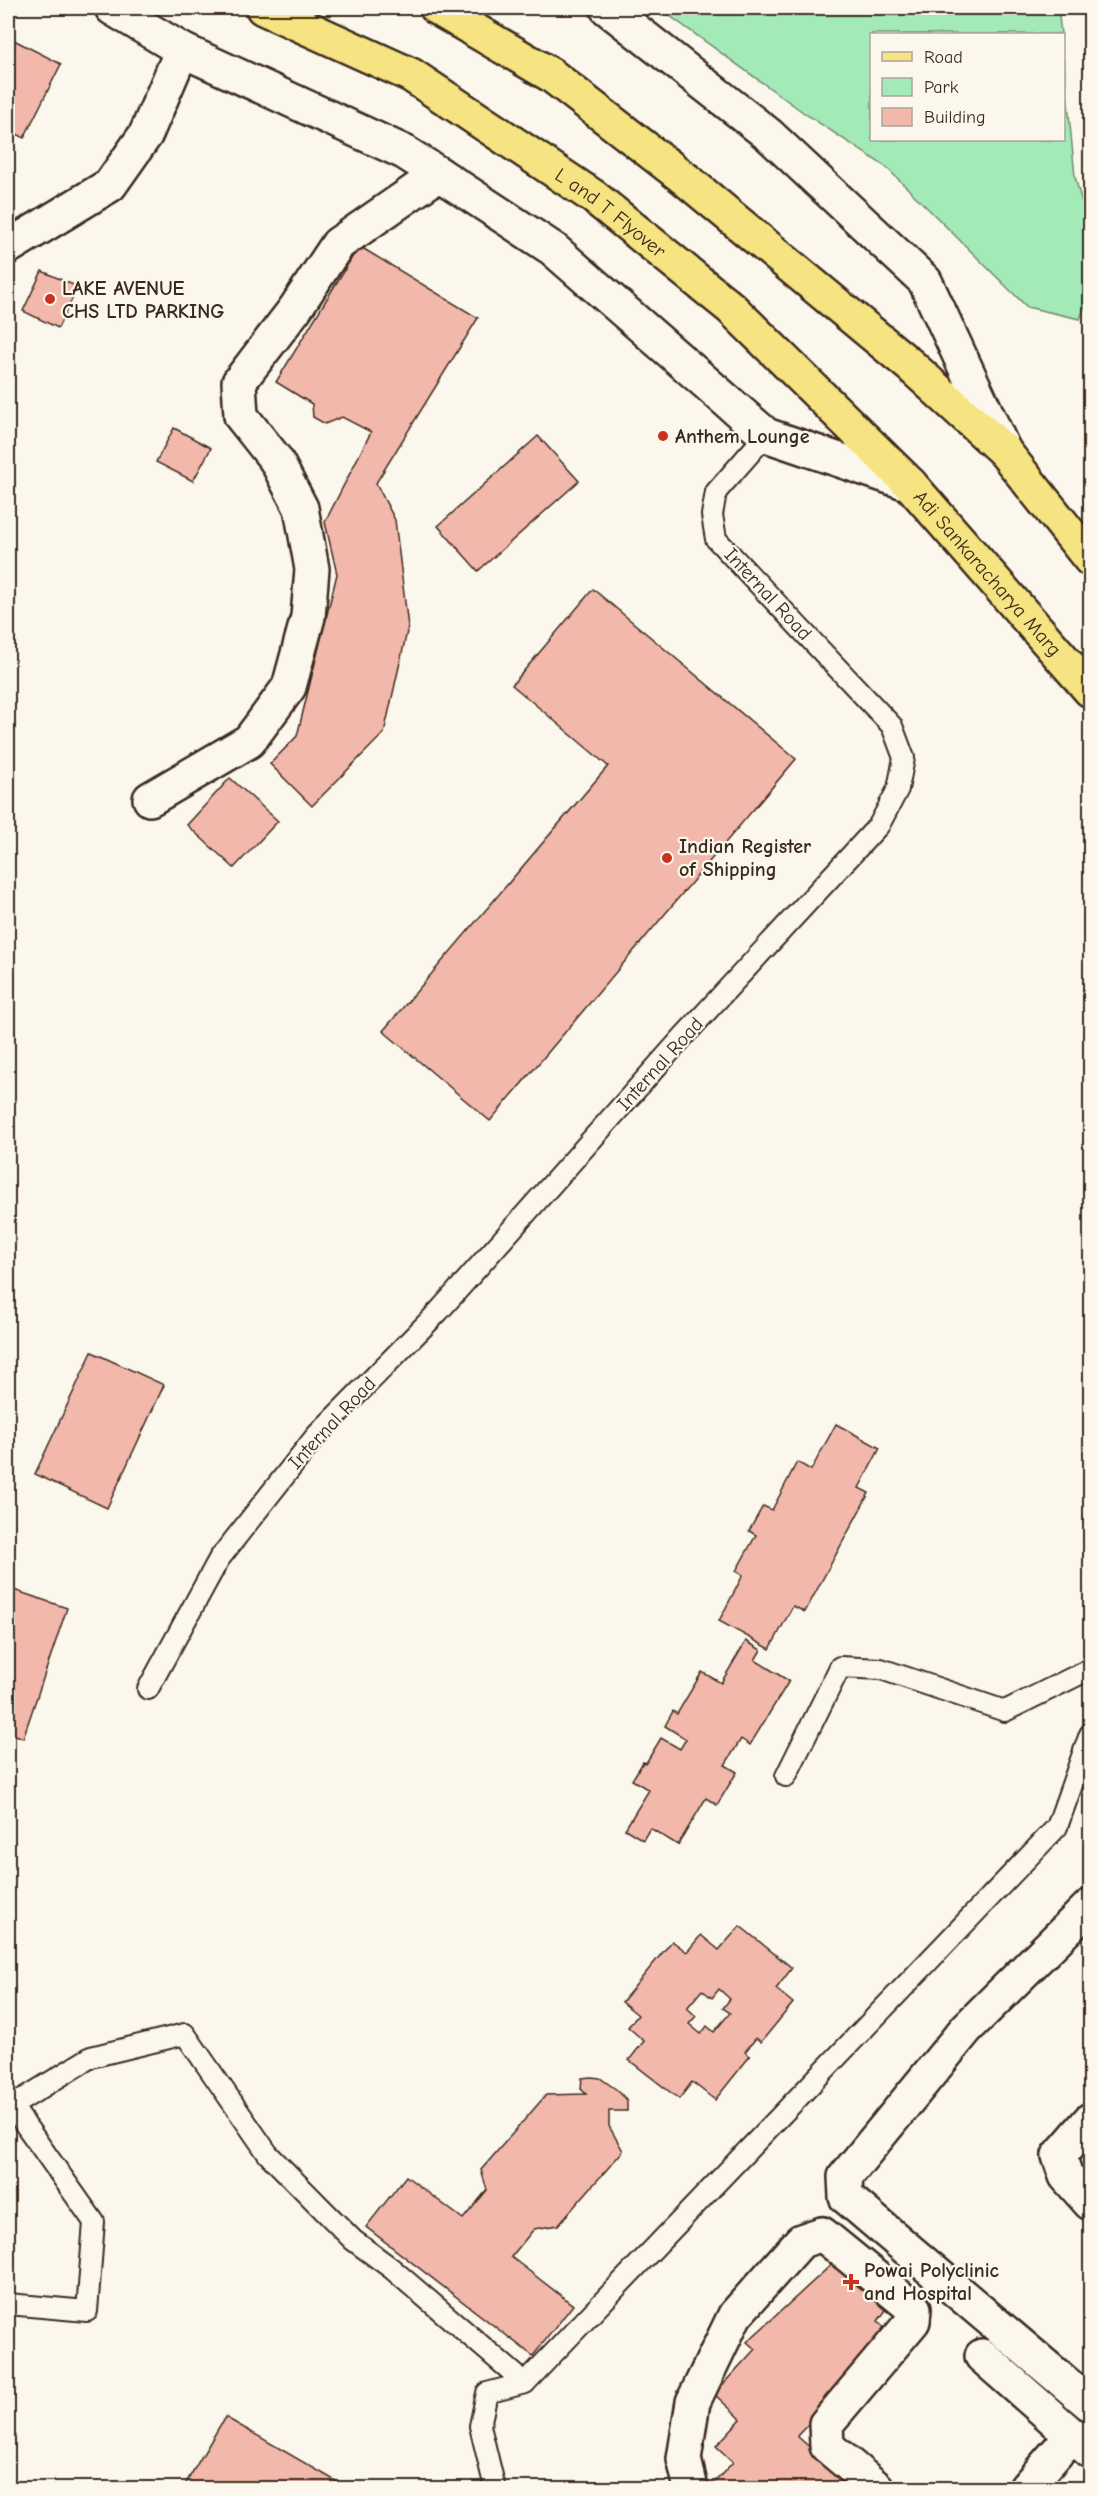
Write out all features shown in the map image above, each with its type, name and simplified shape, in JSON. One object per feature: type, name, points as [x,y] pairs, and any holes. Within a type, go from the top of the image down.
[{"type":"main road","name":"L and T Flyover","points":[[263,8],[411,75],[594,197],[731,308],[910,484]]},
{"type":"main road","points":[[436,8],[552,75],[684,178],[911,366],[1004,451],[1090,559]]},
{"type":"main road","name":"Adi Sankaracharya Marg","points":[[910,484],[1090,690]]},
{"type":"street","points":[[112,8],[182,50],[404,152],[439,174],[553,249],[766,435],[910,484]]},
{"type":"street","points":[[607,8],[770,135],[925,281],[1004,451]]},
{"type":"street","points":[[8,247],[110,186],[146,134],[182,50]]},
{"type":"street","points":[[150,799],[249,741],[289,687],[308,617],[312,569],[301,508],[276,460],[241,416],[240,382],[295,309],[338,243],[439,174]]},
{"type":"street","points":[[1090,1906],[966,2029],[845,2177],[846,2197],[1090,2404]]},
{"type":"street","points":[[1090,2120],[1059,2156],[1066,2176],[1090,2203]]},
{"type":"street","points":[[691,2488],[684,2459],[693,2402],[735,2315],[801,2241],[822,2234],[914,2309],[913,2321],[826,2424],[827,2446],[877,2488]]},
{"type":"street","points":[[982,2356],[1081,2443],[1026,2488]]},
{"type":"lane","name":"Internal Road","points":[[148,1689],[219,1559],[316,1436],[440,1311],[683,1037],[879,825],[898,789],[904,758],[892,726],[716,539],[712,514],[716,492],[766,435]]},
{"type":"lane","points":[[786,1776],[840,1667],[881,1669],[1005,1711],[1090,1669]]},
{"type":"lane","points":[[495,2488],[480,2426],[487,2393],[525,2383],[1057,1827],[1090,1734]]},
{"type":"lane","points":[[8,2304],[87,2311],[94,2222],[12,2106],[91,2057],[185,2034],[268,2154],[353,2240],[391,2268],[525,2383]]},
{"type":"green space","points":[[659,8],[1058,8],[1061,33],[870,33],[870,141],[1065,141],[1065,72],[1075,177],[1090,231],[1090,292],[1080,319],[1027,307],[886,167],[807,115]]},
{"type":"building","points":[[8,37],[61,64],[24,138],[8,129]]},
{"type":"building","points":[[359,246],[478,318],[376,483],[395,520],[408,627],[384,733],[312,806],[270,764],[297,736],[337,574],[325,522],[371,432],[342,417],[325,424],[313,417],[312,404],[276,382]]},
{"type":"building","name":"LAKE AVENUE CHS LTD PARKING","points":[[42,271],[78,287],[58,328],[23,311]]},
{"type":"building","points":[[174,428],[211,448],[193,481],[156,462]]},
{"type":"building","points":[[538,436],[579,481],[478,571],[438,526]]},
{"type":"building","points":[[593,589],[796,759],[490,1121],[383,1031],[608,766],[512,685]]},
{"type":"building","points":[[230,778],[278,821],[234,868],[187,825]]},
{"type":"building","points":[[92,1352],[164,1385],[107,1508],[35,1474]]},
{"type":"building","points":[[836,1424],[880,1448],[859,1488],[869,1493],[805,1612],[793,1606],[770,1649],[719,1621],[743,1575],[736,1571],[756,1535],[749,1531],[763,1506],[772,1510],[797,1462],[811,1470]]},
{"type":"building","points":[[8,1588],[67,1608],[23,1738],[8,1732]]},
{"type":"building","points":[[746,1641],[761,1650],[755,1660],[789,1681],[750,1745],[741,1739],[725,1765],[737,1772],[717,1805],[706,1798],[678,1845],[650,1828],[643,1840],[625,1829],[649,1790],[632,1780],[643,1762],[646,1763],[661,1738],[680,1749],[686,1739],[665,1726],[673,1711],[677,1714],[702,1672],[721,1683]]},
{"type":"building","points":[[740,1926],[792,1968],[776,1989],[793,2003],[761,2042],[756,2038],[745,2052],[750,2056],[715,2100],[692,2082],[679,2099],[629,2060],[644,2041],[628,2027],[638,2015],[622,2002],[672,1941],[687,1952],[701,1935],[719,1950]],"holes":[[[719,1989],[730,1999],[723,2008],[730,2013],[714,2032],[707,2026],[701,2034],[689,2024],[696,2016],[687,2008],[702,1990],[712,1998]]]},
{"type":"building","points":[[582,2078],[600,2078],[627,2100],[627,2111],[609,2111],[609,2126],[623,2151],[558,2225],[534,2229],[511,2257],[573,2305],[533,2356],[366,2227],[406,2176],[463,2219],[487,2190],[481,2170],[546,2095],[586,2094],[581,2089]]},
{"type":"building","points":[[831,2265],[889,2306],[878,2321],[892,2335],[797,2436],[856,2488],[714,2488],[711,2486],[733,2462],[716,2446],[741,2419],[714,2394],[755,2349],[747,2342]]},
{"type":"building","points":[[225,2417],[348,2488],[183,2488]]},
{"type":"place","name":"LAKE AVENUE CHS LTD PARKING","points":[[50,299]]},
{"type":"place","name":"Anthem Lounge","points":[[663,436]]},
{"type":"place","name":"Indian Register of Shipping","points":[[667,858]]},
{"type":"place","name":"Powai Polyclinic and Hospital","points":[[851,2282]]}]
